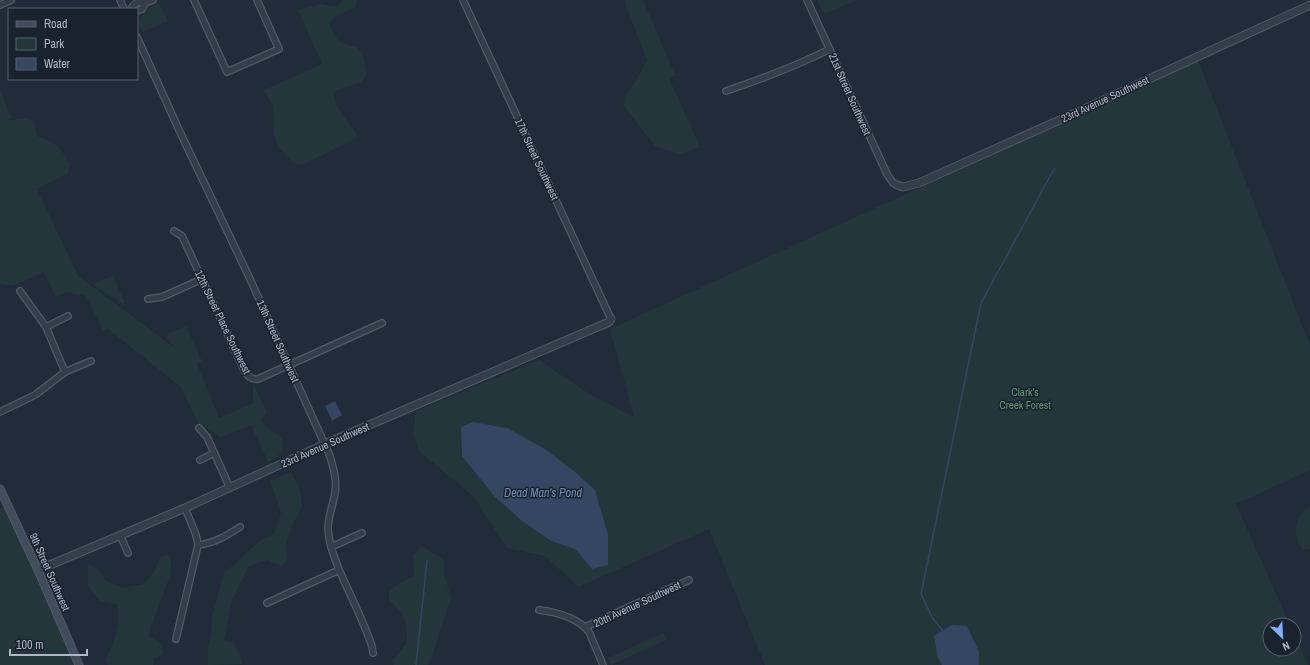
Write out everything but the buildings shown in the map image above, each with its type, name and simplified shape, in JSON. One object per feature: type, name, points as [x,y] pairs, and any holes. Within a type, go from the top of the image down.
[{"type":"main road","name":"9th Street Southwest","points":[[0,489],[38,570],[79,665]]},
{"type":"street","points":[[0,5],[11,0]]},
{"type":"street","points":[[132,8],[139,2],[146,3],[153,0]]},
{"type":"street","points":[[194,0],[227,72],[279,49],[257,0]]},
{"type":"street","name":"17th Street Southwest","points":[[463,0],[612,319]]},
{"type":"street","name":"21st Street Southwest","points":[[807,0],[887,174],[893,183],[897,185]]},
{"type":"street","points":[[138,11],[142,9],[146,3]]},
{"type":"street","name":"23rd Avenue Southwest","points":[[897,185],[903,187],[919,183],[1310,5]]},
{"type":"street","name":"13th Street Southwest","points":[[139,45],[325,444],[331,460],[335,478],[334,498],[328,524],[331,547],[369,637],[373,653]]},
{"type":"street","points":[[726,91],[768,76],[830,50]]},
{"type":"street","name":"12th Street Place Southwest","points":[[174,231],[182,236],[248,376],[258,379],[382,323]]},
{"type":"street","points":[[148,299],[162,298],[202,279]]},
{"type":"street","points":[[20,291],[46,327],[65,372]]},
{"type":"street","points":[[46,327],[68,316]]},
{"type":"street","name":"23rd Avenue Southwest","points":[[38,570],[185,508],[325,444],[609,322],[612,319]]},
{"type":"street","points":[[0,412],[35,395],[65,372],[91,361]]},
{"type":"street","points":[[199,428],[205,433],[230,488]]},
{"type":"street","points":[[200,460],[214,453]]},
{"type":"street","points":[[176,639],[198,545],[196,535],[185,508]]},
{"type":"street","points":[[198,545],[219,540],[240,527]]},
{"type":"street","points":[[331,547],[362,533]]},
{"type":"street","points":[[120,536],[128,553]]},
{"type":"street","points":[[267,603],[340,570]]},
{"type":"street","name":"20th Avenue Southwest","points":[[585,627],[689,580]]},
{"type":"street","points":[[539,610],[560,614],[585,627],[589,632],[603,665]]},
{"type":"green space","points":[[342,0],[356,0],[357,2],[355,7],[335,17],[329,23],[338,40],[345,44],[357,47],[363,55],[367,74],[361,82],[337,90],[334,95],[337,107],[356,133],[357,138],[302,165],[294,164],[279,147],[274,135],[273,106],[264,90],[322,64],[298,10],[321,4],[334,7],[340,4]]},
{"type":"green space","points":[[624,0],[643,0],[675,75],[669,78],[700,147],[679,154],[655,146],[624,106],[625,97],[647,61]]},
{"type":"green space","points":[[817,0],[857,0],[824,14]]},
{"type":"green space","points":[[159,3],[168,21],[143,32],[138,21],[147,10]]},
{"type":"green space","name":"Clark's Creek Forest","points":[[1198,61],[1310,345],[1310,470],[1236,504],[1286,617],[1262,617],[1262,657],[1302,657],[1302,652],[1308,665],[765,665],[709,529],[578,587],[545,556],[507,548],[473,496],[419,451],[413,433],[416,411],[539,360],[591,395],[634,417],[610,329]],"holes":[[[495,497],[608,565],[592,569],[575,549],[551,541],[522,521]]]},
{"type":"green space","points":[[0,90],[12,118],[6,121],[27,118],[34,121],[37,136],[57,146],[70,164],[68,173],[37,189],[78,276],[175,348],[166,337],[169,333],[186,326],[202,361],[197,364],[219,418],[253,403],[253,384],[267,412],[261,420],[263,424],[282,439],[283,449],[278,457],[268,462],[251,425],[221,437],[199,424],[181,387],[108,329],[103,331],[86,296],[66,292],[56,297],[44,272],[13,286],[0,284]]},
{"type":"green space","points":[[113,276],[125,303],[123,304],[92,284]]},
{"type":"green space","points":[[291,472],[300,490],[302,507],[293,523],[286,544],[287,560],[282,566],[267,560],[249,566],[232,600],[224,640],[235,644],[243,664],[208,665],[208,646],[211,634],[212,617],[224,573],[261,540],[270,537],[276,530],[281,512],[270,481]]},
{"type":"green space","points":[[8,505],[79,665],[0,665],[0,508]]},
{"type":"green space","points":[[1310,506],[1310,549],[1303,550],[1297,538],[1296,526],[1300,515]]},
{"type":"green space","points":[[421,546],[444,560],[444,573],[451,598],[428,665],[394,665],[392,661],[407,643],[407,629],[402,614],[389,600],[389,590],[414,575],[413,555]]},
{"type":"green space","points":[[168,555],[171,562],[171,573],[148,635],[160,643],[164,654],[154,659],[153,665],[108,665],[106,660],[118,625],[118,611],[116,604],[100,601],[88,586],[88,564],[98,569],[106,581],[122,588],[143,584],[155,571],[161,556]]},
{"type":"green space","points":[[663,633],[666,640],[611,665],[608,658]]},
{"type":"water","points":[[335,401],[342,415],[332,421],[325,406]]},
{"type":"water","name":"Dead Man's Pond","points":[[473,422],[507,428],[545,449],[575,472],[595,490],[608,535],[608,565],[592,569],[575,549],[551,541],[522,521],[495,497],[462,456],[461,427]]},
{"type":"water","points":[[952,625],[967,626],[979,652],[979,665],[942,665],[938,658],[934,636]]},
{"type":"waterway","points":[[943,631],[932,617],[921,594],[981,303],[1054,169]]},
{"type":"waterway","points":[[416,665],[427,561]]}]
